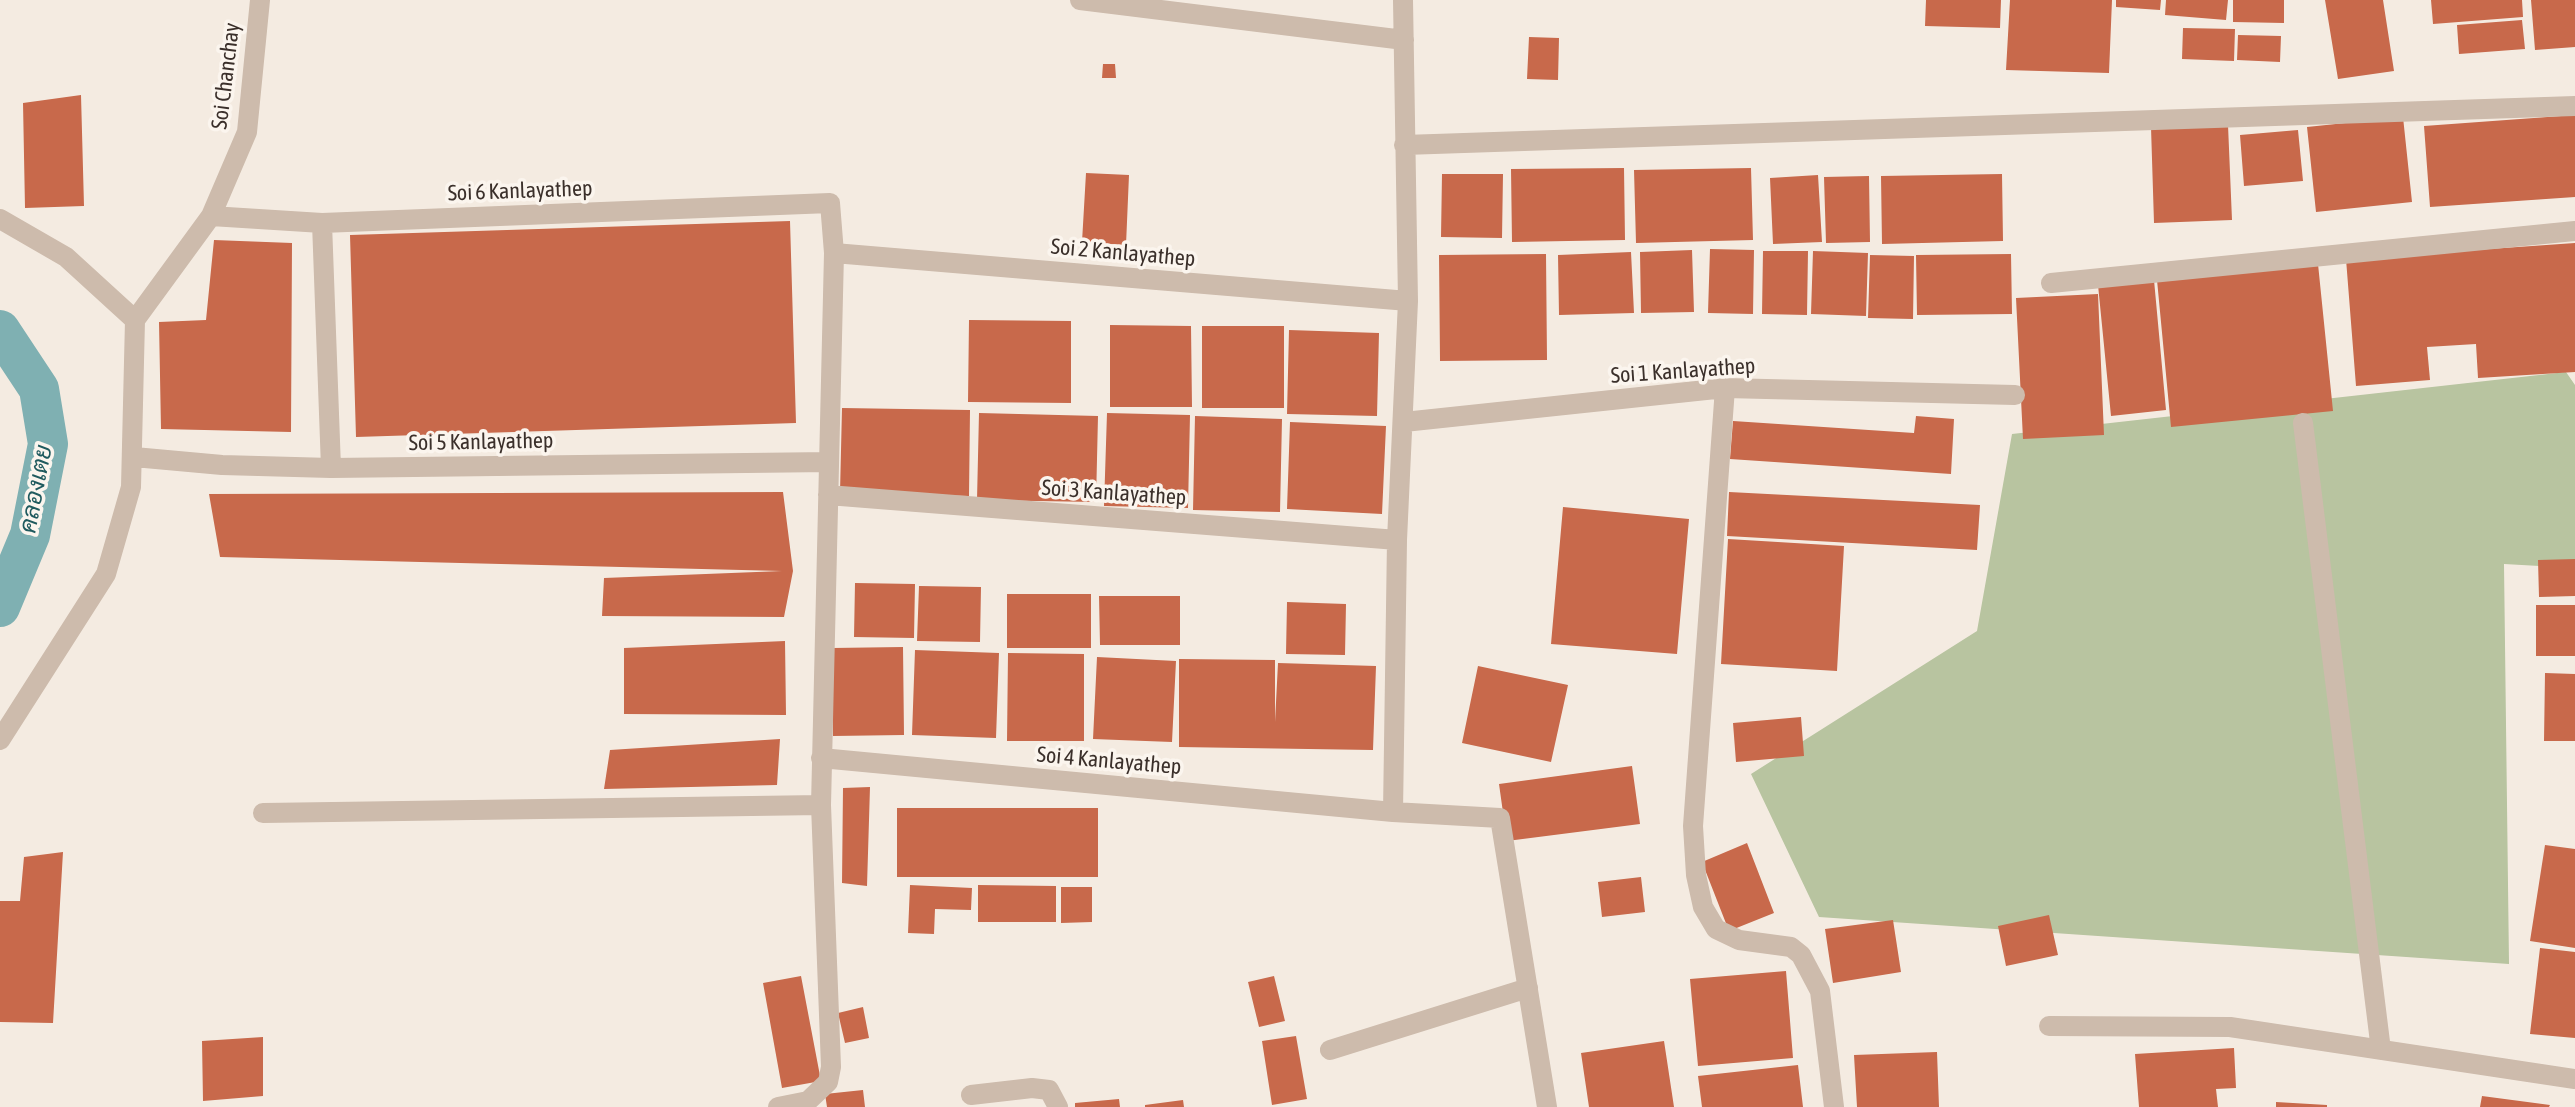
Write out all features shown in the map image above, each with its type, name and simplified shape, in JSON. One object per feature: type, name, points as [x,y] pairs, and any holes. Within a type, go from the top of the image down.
[{"type":"street","name":"Soi Chanchay","points":[[135,320],[211,216],[247,132],[260,0]]},
{"type":"street","points":[[1080,0],[1404,40]]},
{"type":"street","points":[[1393,812],[1397,540],[1408,301],[1403,0]]},
{"type":"street","points":[[1404,145],[2575,106]]},
{"type":"street","name":"Soi 6 Kanlayathep","points":[[211,216],[322,223],[830,203],[834,253]]},
{"type":"street","points":[[0,219],[66,257],[135,320],[131,487],[106,574],[0,740]]},
{"type":"street","points":[[322,223],[331,468]]},
{"type":"street","points":[[2051,283],[2575,231]]},
{"type":"street","points":[[778,1107],[808,1101],[828,1082],[831,1067],[821,758],[834,253]]},
{"type":"street","name":"Soi 2 Kanlayathep","points":[[834,253],[1408,301]]},
{"type":"street","points":[[1725,388],[1693,826],[1696,875],[1703,907],[1716,929],[1739,940],[1791,947],[1801,955],[1820,991],[1834,1107]]},
{"type":"street","name":"Soi 1 Kanlayathep","points":[[1404,422],[1725,388],[2015,395]]},
{"type":"street","points":[[2303,423],[2381,1050]]},
{"type":"street","name":"Soi 5 Kanlayathep","points":[[134,457],[222,465],[331,468],[829,462]]},
{"type":"street","name":"Soi 3 Kanlayathep","points":[[828,495],[1397,540]]},
{"type":"street","name":"Soi 4 Kanlayathep","points":[[821,758],[1393,812],[1500,818],[1528,988]]},
{"type":"street","points":[[263,813],[821,805]]},
{"type":"street","points":[[1330,1050],[1528,988],[1547,1107]]},
{"type":"street","points":[[2049,1026],[2230,1027],[2575,1079]]},
{"type":"street","points":[[971,1095],[1032,1088],[1049,1090],[1058,1107]]},
{"type":"green space","points":[[2566,372],[2575,385],[2575,568],[2504,564],[2509,964],[1819,917],[1751,774],[1977,631],[2012,434]]},
{"type":"building","points":[[1926,0],[2001,0],[2000,28],[1925,26]]},
{"type":"building","points":[[2010,0],[2112,0],[2109,73],[2006,70]]},
{"type":"building","points":[[2116,0],[2161,0],[2160,10],[2116,7]]},
{"type":"building","points":[[2166,0],[2228,0],[2226,20],[2165,15]]},
{"type":"building","points":[[2233,0],[2284,0],[2284,23],[2233,22]]},
{"type":"building","points":[[2325,0],[2383,0],[2394,71],[2338,79]]},
{"type":"building","points":[[2431,0],[2522,0],[2523,17],[2433,24]]},
{"type":"building","points":[[2531,0],[2575,0],[2575,47],[2535,50]]},
{"type":"building","points":[[2522,20],[2525,49],[2459,54],[2457,25]]},
{"type":"building","points":[[2183,28],[2235,29],[2234,61],[2182,59]]},
{"type":"building","points":[[2238,35],[2281,36],[2280,62],[2237,60]]},
{"type":"building","points":[[1529,37],[1559,38],[1558,80],[1527,79]]},
{"type":"building","points":[[1103,64],[1115,64],[1116,78],[1102,78]]},
{"type":"building","points":[[81,95],[84,206],[25,208],[23,103]]},
{"type":"building","points":[[2575,115],[2575,197],[2430,207],[2424,126]]},
{"type":"building","points":[[2403,117],[2412,202],[2316,212],[2307,127]]},
{"type":"building","points":[[2228,125],[2232,220],[2154,223],[2151,127]]},
{"type":"building","points":[[2298,130],[2303,181],[2244,186],[2240,135]]},
{"type":"building","points":[[1624,168],[1625,240],[1512,242],[1511,169]]},
{"type":"building","points":[[1751,168],[1753,240],[1636,243],[1634,170]]},
{"type":"building","points":[[1086,173],[1129,175],[1126,245],[1082,242]]},
{"type":"building","points":[[1442,174],[1503,174],[1502,238],[1441,237]]},
{"type":"building","points":[[2002,174],[2003,241],[1882,244],[1881,176]]},
{"type":"building","points":[[1818,175],[1822,242],[1773,244],[1770,178]]},
{"type":"building","points":[[1869,176],[1870,242],[1826,243],[1824,177]]},
{"type":"building","points":[[790,221],[796,423],[356,437],[350,235]]},
{"type":"building","points":[[214,240],[292,243],[291,432],[161,429],[159,322],[206,320]]},
{"type":"building","points":[[2575,243],[2575,372],[2478,378],[2476,344],[2427,347],[2430,380],[2356,386],[2346,259]]},
{"type":"building","points":[[1710,249],[1754,250],[1753,314],[1708,313]]},
{"type":"building","points":[[1692,250],[1694,312],[1641,313],[1640,252]]},
{"type":"building","points":[[1763,251],[1808,251],[1807,315],[1762,314]]},
{"type":"building","points":[[1813,251],[1868,253],[1866,316],[1811,314]]},
{"type":"building","points":[[1631,252],[1634,313],[1559,315],[1558,255]]},
{"type":"building","points":[[1546,254],[1547,360],[1440,361],[1439,255]]},
{"type":"building","points":[[2011,254],[2012,314],[1917,315],[1916,255]]},
{"type":"building","points":[[1870,255],[1914,256],[1913,319],[1868,318]]},
{"type":"building","points":[[2318,264],[2333,411],[2171,427],[2157,280]]},
{"type":"building","points":[[2154,280],[2166,410],[2111,416],[2098,285]]},
{"type":"building","points":[[2098,294],[2104,435],[2023,439],[2016,298]]},
{"type":"building","points":[[969,320],[1071,321],[1071,403],[968,402]]},
{"type":"building","points":[[1110,325],[1191,326],[1192,407],[1110,407]]},
{"type":"building","points":[[1202,326],[1284,326],[1284,408],[1202,408]]},
{"type":"building","points":[[1289,330],[1379,333],[1377,416],[1287,414]]},
{"type":"building","points":[[842,408],[970,410],[969,496],[840,493]]},
{"type":"building","points":[[979,413],[1098,416],[1096,502],[977,500]]},
{"type":"building","points":[[1107,413],[1190,415],[1188,508],[1104,506]]},
{"type":"building","points":[[1195,416],[1282,419],[1280,512],[1193,510]]},
{"type":"building","points":[[1916,416],[1954,419],[1951,474],[1730,459],[1733,421],[1914,433]]},
{"type":"building","points":[[1290,422],[1386,426],[1382,514],[1287,509]]},
{"type":"building","points":[[783,492],[793,571],[784,617],[602,616],[604,578],[782,571],[220,557],[209,494]]},
{"type":"building","points":[[1729,492],[1980,505],[1977,550],[1727,536]]},
{"type":"building","points":[[1563,507],[1689,519],[1677,654],[1551,644]]},
{"type":"building","points":[[1728,539],[1844,546],[1837,671],[1721,664]]},
{"type":"building","points":[[2575,559],[2575,596],[2539,597],[2538,560]]},
{"type":"building","points":[[855,583],[915,584],[914,638],[854,637]]},
{"type":"building","points":[[919,586],[981,587],[980,642],[917,641]]},
{"type":"building","points":[[1007,594],[1091,594],[1091,648],[1007,648]]},
{"type":"building","points":[[1099,596],[1180,596],[1180,645],[1100,645]]},
{"type":"building","points":[[1287,602],[1346,604],[1345,655],[1286,654]]},
{"type":"building","points":[[2536,605],[2575,605],[2575,656],[2536,656]]},
{"type":"building","points":[[785,641],[786,715],[624,714],[624,648]]},
{"type":"building","points":[[903,647],[904,735],[833,736],[832,648]]},
{"type":"building","points":[[915,650],[999,653],[996,738],[912,735]]},
{"type":"building","points":[[1008,653],[1084,654],[1084,741],[1007,741]]},
{"type":"building","points":[[1097,657],[1176,661],[1172,742],[1093,739]]},
{"type":"building","points":[[1179,659],[1275,660],[1275,722],[1278,663],[1376,666],[1373,750],[1179,747]]},
{"type":"building","points":[[1478,666],[1568,685],[1551,762],[1462,743]]},
{"type":"building","points":[[2545,673],[2575,674],[2575,741],[2544,741]]},
{"type":"building","points":[[1801,717],[1804,756],[1736,762],[1733,723]]},
{"type":"building","points":[[780,739],[777,785],[604,789],[610,750]]},
{"type":"building","points":[[1632,766],[1640,824],[1507,841],[1499,784]]},
{"type":"building","points":[[870,787],[867,886],[842,883],[843,788]]},
{"type":"building","points":[[897,808],[1098,808],[1098,877],[897,877]]},
{"type":"building","points":[[1747,843],[1774,913],[1729,931],[1702,862]]},
{"type":"building","points":[[2545,845],[2575,849],[2575,948],[2530,941]]},
{"type":"building","points":[[63,852],[53,1023],[0,1022],[0,901],[20,901],[24,857]]},
{"type":"building","points":[[1641,877],[1645,912],[1602,917],[1598,882]]},
{"type":"building","points":[[910,885],[972,888],[971,910],[935,909],[934,934],[908,933]]},
{"type":"building","points":[[978,885],[1056,886],[1056,922],[978,922]]},
{"type":"building","points":[[1061,887],[1092,887],[1092,922],[1061,923]]},
{"type":"building","points":[[2049,915],[2058,955],[2006,966],[1998,926]]},
{"type":"building","points":[[1893,920],[1901,972],[1833,983],[1825,929]]},
{"type":"building","points":[[2540,948],[2575,952],[2575,1038],[2530,1034]]},
{"type":"building","points":[[1786,971],[1793,1058],[1698,1066],[1690,979]]},
{"type":"building","points":[[801,976],[821,1081],[782,1088],[763,983]]},
{"type":"building","points":[[1274,976],[1285,1021],[1259,1027],[1248,982]]},
{"type":"building","points":[[863,1007],[869,1038],[845,1043],[838,1013]]},
{"type":"building","points":[[1296,1036],[1307,1099],[1272,1105],[1262,1041]]},
{"type":"building","points":[[263,1037],[263,1096],[203,1101],[202,1041]]},
{"type":"building","points":[[1664,1041],[1674,1107],[1589,1107],[1581,1053]]},
{"type":"building","points":[[2234,1048],[2236,1088],[2216,1089],[2218,1107],[2139,1107],[2135,1054]]},
{"type":"building","points":[[1937,1052],[1939,1107],[1857,1107],[1854,1055]]},
{"type":"building","points":[[1798,1065],[1803,1107],[1702,1107],[1698,1076]]},
{"type":"building","points":[[863,1090],[865,1107],[827,1107],[825,1094]]},
{"type":"building","points":[[2482,1096],[2550,1105],[2480,1107]]},
{"type":"building","points":[[1119,1099],[1120,1107],[1075,1107],[1075,1103]]},
{"type":"building","points":[[1183,1100],[1184,1107],[1145,1107],[1145,1105]]},
{"type":"building","points":[[2276,1102],[2327,1105],[2327,1107],[2276,1107]]},
{"type":"waterway","name":"คลองเตย","points":[[0,330],[39,389],[48,444],[30,535],[0,607]]}]
